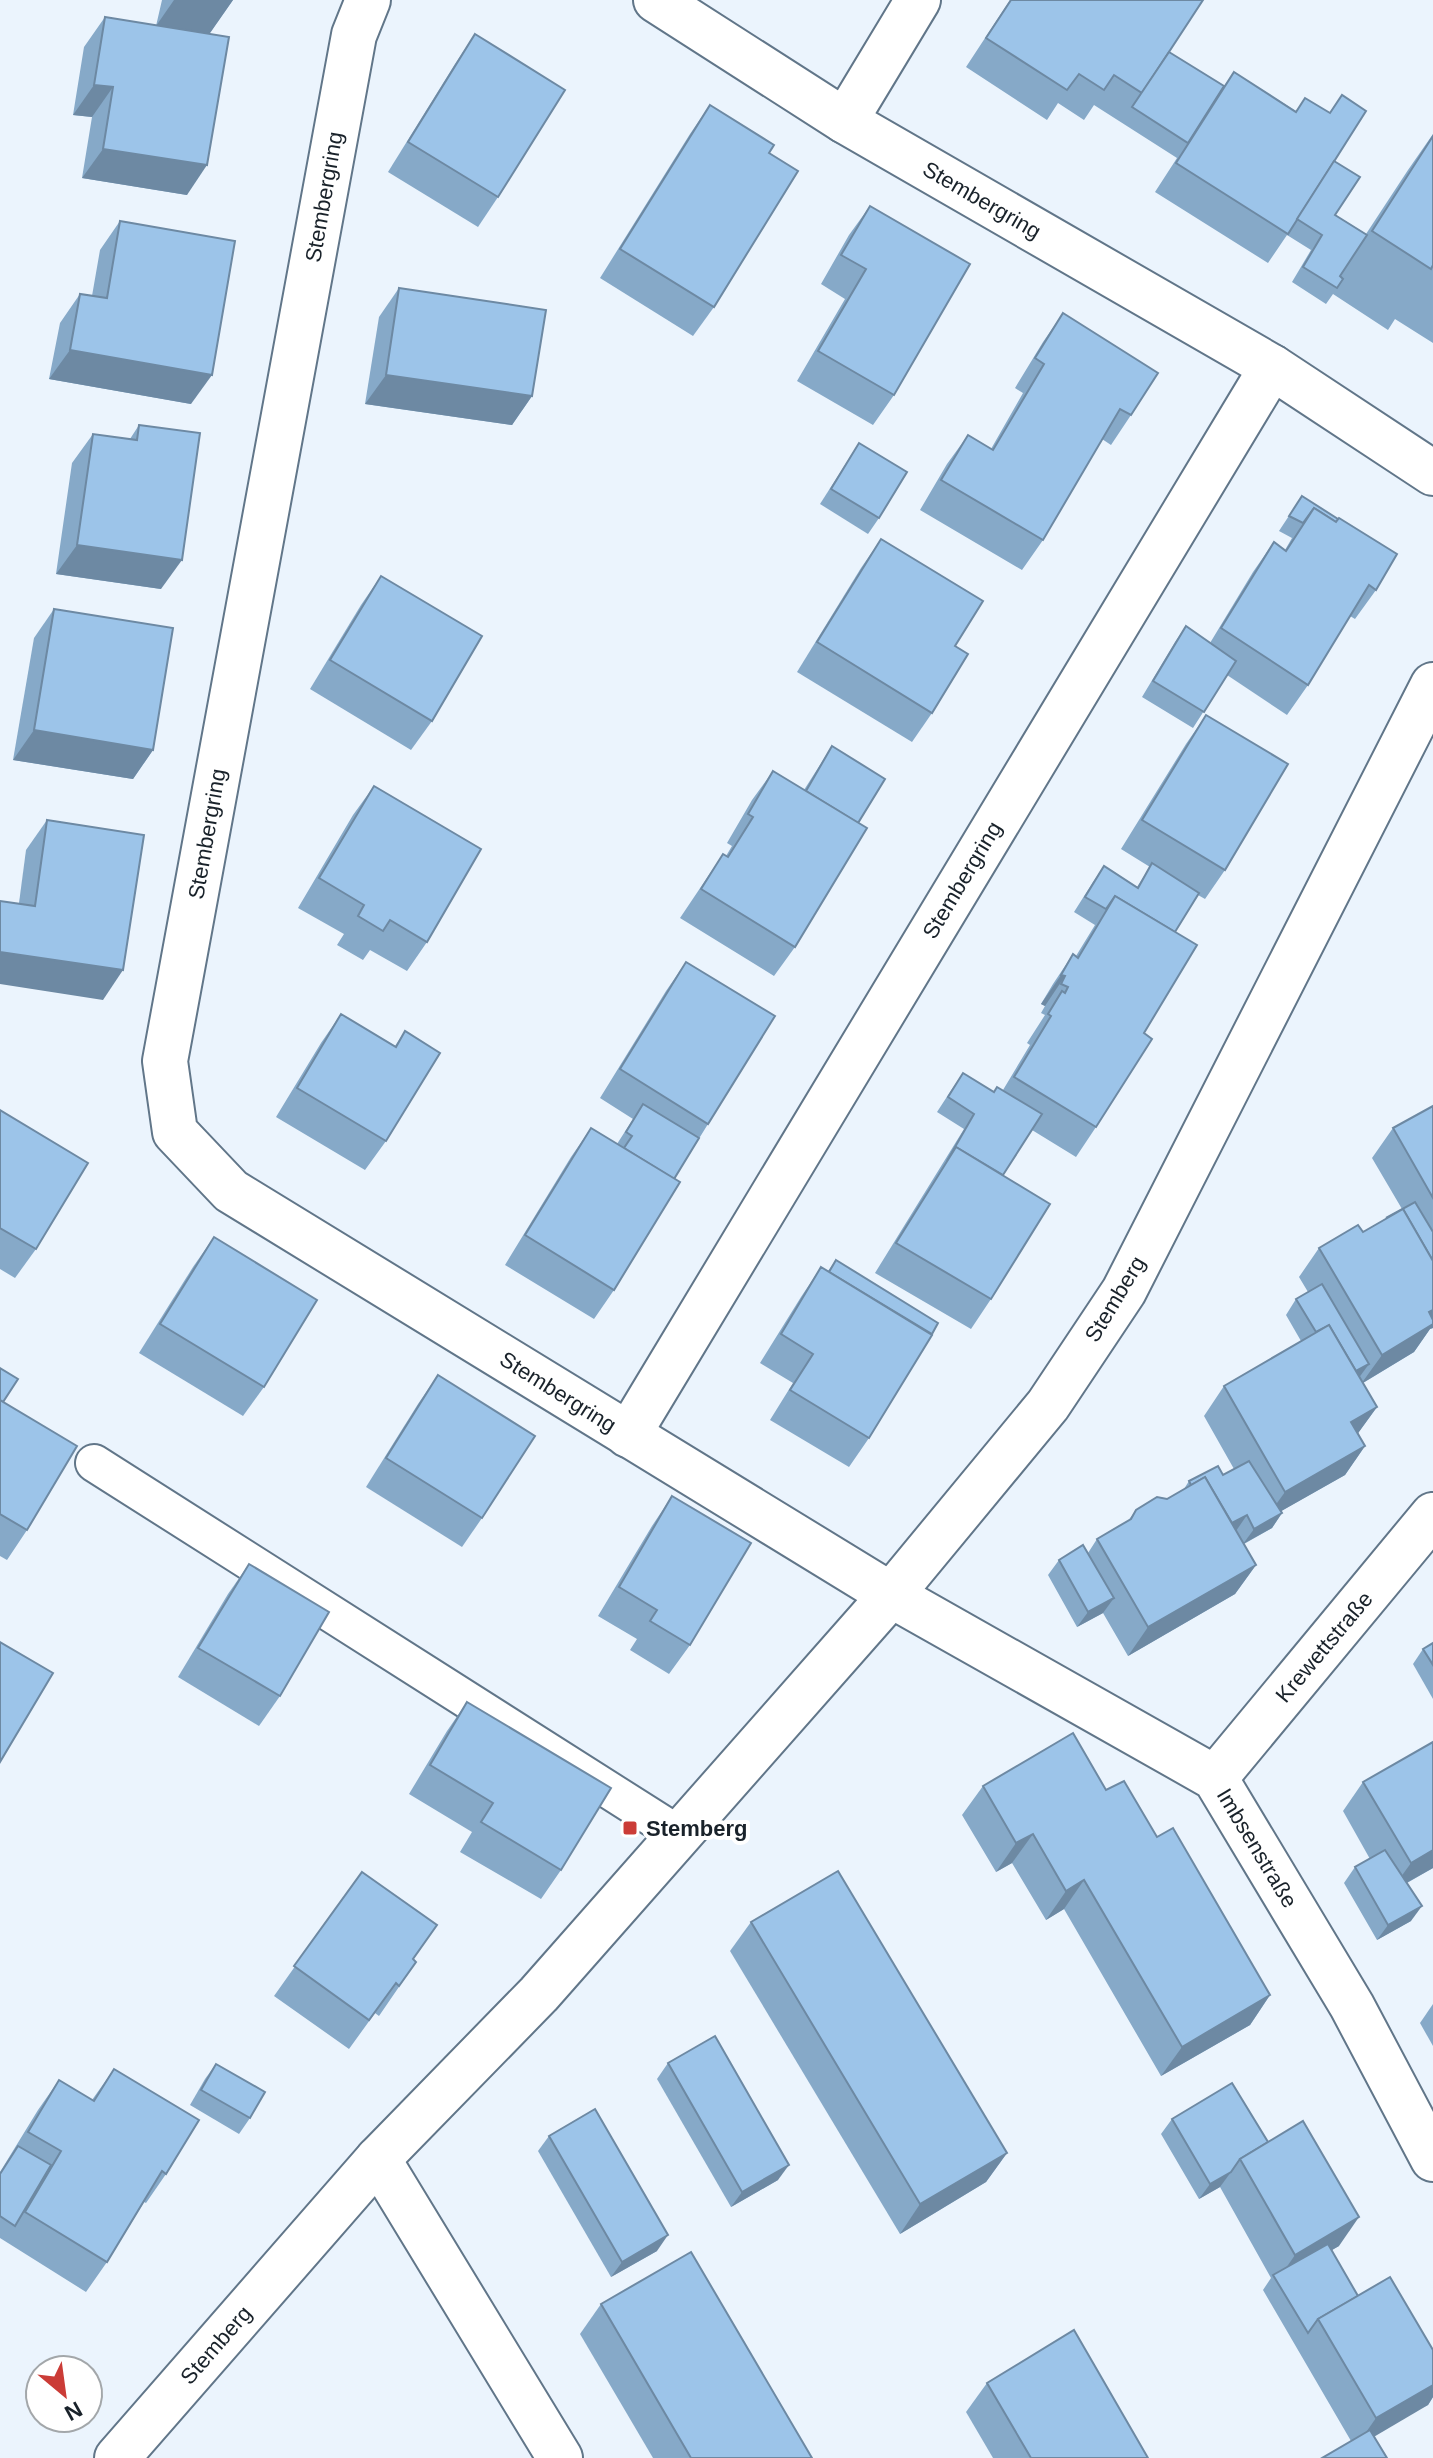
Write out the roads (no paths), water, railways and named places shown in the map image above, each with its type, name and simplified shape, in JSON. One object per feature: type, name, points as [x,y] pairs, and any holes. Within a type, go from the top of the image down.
[{"type":"street","name":"Stembergring","points":[[368,0],[354,35],[165,1061],[175,1132],[231,1191],[891,1595]]},
{"type":"street","name":"Stembergring","points":[[656,0],[845,121],[1272,367],[1433,473]]},
{"type":"street","points":[[845,121],[918,0]]},
{"type":"street","name":"Stembergring","points":[[628,1435],[1272,367]]},
{"type":"street","name":"Stemberg","points":[[117,2458],[378,2159],[539,1994],[891,1595],[1048,1405],[1124,1291],[1433,685]]},
{"type":"street","name":"Krewettstraße","points":[[1215,1778],[1433,1515]]},
{"type":"street","name":"Imbsenstraße","points":[[891,1595],[1215,1778],[1352,2006],[1433,2159]]},
{"type":"street","points":[[378,2159],[560,2458]]},
{"type":"lane","points":[[94,1463],[678,1834]]},
{"type":"place","name":"Stemberg","points":[[630,1828]]}]
